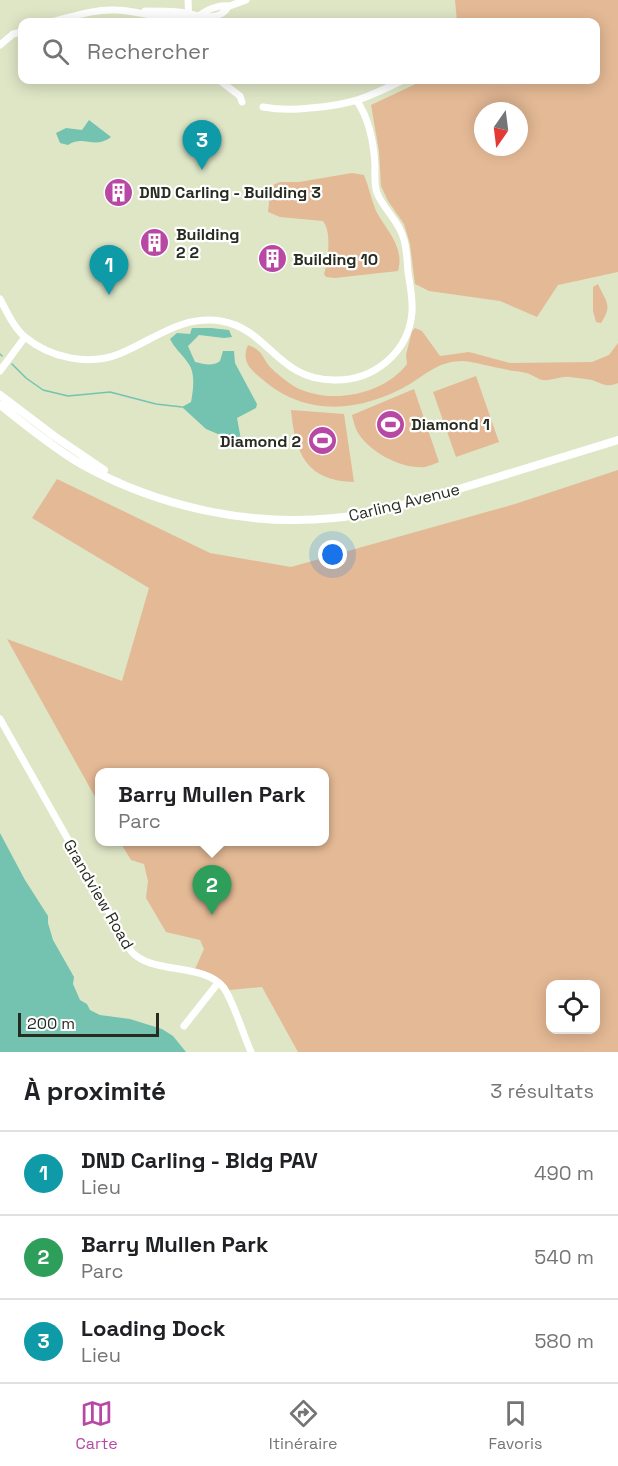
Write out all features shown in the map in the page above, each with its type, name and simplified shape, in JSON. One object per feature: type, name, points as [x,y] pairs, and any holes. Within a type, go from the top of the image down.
[{"type":"main road","name":"Carling Avenue","points":[[0,395],[85,458],[113,476],[150,494]]},
{"type":"main road","name":"Carling Avenue","points":[[0,405],[75,460],[104,476],[150,494],[193,507],[237,516],[297,520],[362,514],[439,494],[618,440]]},
{"type":"street","points":[[188,0],[190,18]]},
{"type":"street","points":[[207,18],[225,12],[229,6],[246,0]]},
{"type":"street","points":[[70,18],[99,10],[181,18]]},
{"type":"street","points":[[0,44],[18,33]]},
{"type":"street","points":[[224,84],[240,96],[242,102]]},
{"type":"street","points":[[263,107],[284,110],[340,106],[394,84]]},
{"type":"street","points":[[0,299],[25,337],[59,355],[99,359],[121,353],[188,321],[221,321],[252,335],[288,367],[312,378],[343,380],[368,374],[381,366],[397,351],[411,321],[412,308],[404,240],[376,192],[373,150],[362,109],[357,101]]},
{"type":"street","points":[[0,371],[25,337]]},
{"type":"street","name":"Grandview Road","points":[[0,720],[131,951],[141,959],[184,969],[218,982]]},
{"type":"street","points":[[184,1026],[218,982],[227,994],[250,1052]]},
{"type":"shaded area","points":[[455,0],[618,0],[618,272],[558,285],[537,317],[500,301],[429,291],[415,284],[410,244],[404,224],[381,186],[379,151],[371,105],[416,84],[600,84],[600,18],[457,18]]},
{"type":"shaded area","points":[[352,173],[364,175],[376,211],[397,246],[398,271],[326,277],[324,274],[328,254],[328,232],[323,221],[280,217],[268,212],[271,186],[280,182],[299,182]]},
{"type":"shaded area","points":[[598,284],[607,304],[607,312],[601,323],[596,322],[593,311],[593,287]]},
{"type":"shaded area","points":[[415,328],[422,331],[440,356],[469,352],[510,363],[592,362],[609,355],[618,343],[618,383],[608,385],[570,377],[543,380],[523,372],[455,361],[435,368],[410,384],[373,401],[334,407],[297,400],[279,392],[254,372],[246,360],[248,345],[259,352],[270,367],[292,385],[321,395],[353,394],[384,384],[397,375],[407,364],[406,355],[412,331]]},
{"type":"shaded area","points":[[476,376],[499,442],[456,457],[433,392]]},
{"type":"shaded area","name":"Diamond 1","points":[[414,389],[439,462],[425,467],[406,465],[379,453],[358,433],[352,415]]},
{"type":"shaded area","name":"Diamond 2","points":[[291,410],[344,414],[354,482],[325,477],[306,462],[296,440]]},
{"type":"shaded area","points":[[618,470],[618,1052],[298,1052],[262,987],[229,990],[214,976],[195,969],[204,949],[200,940],[166,932],[146,898],[148,881],[144,864],[131,860],[122,846],[329,846],[329,768],[95,768],[95,797],[7,639],[122,681],[149,588],[32,518],[57,479],[210,553],[291,567],[515,504]]},
{"type":"water","points":[[89,120],[111,137],[99,142],[79,141],[68,145],[60,143],[56,133],[66,128],[82,130]]},
{"type":"water","points":[[192,328],[229,330],[232,337],[199,335],[188,346],[195,362],[208,365],[220,361],[223,351],[234,351],[235,363],[257,404],[256,408],[237,418],[242,445],[233,446],[225,437],[206,429],[182,407],[191,402],[192,372],[191,367],[170,339],[177,333],[190,334]]},
{"type":"water","points":[[0,833],[25,880],[48,916],[53,940],[74,977],[73,984],[80,1000],[87,1004],[90,1010],[100,1015],[130,1019],[162,1029],[173,1036],[186,1052],[0,1052]]},
{"type":"waterway","points":[[12,364],[43,390],[68,396],[110,392],[156,404],[182,407]]},
{"type":"place","name":"Loading Dock","points":[[202,170]]},
{"type":"place","name":"DND Carling - Building 3","points":[[118,192]]},
{"type":"place","name":"Building 2 2","points":[[155,243]]},
{"type":"place","name":"Building 10","points":[[272,259]]},
{"type":"place","name":"DND Carling - Bldg PAV","points":[[109,295]]},
{"type":"place","name":"Diamond 1","points":[[390,424]]},
{"type":"place","name":"Diamond 2","points":[[322,441]]},
{"type":"place","name":"Barry Mullen Park","points":[[212,915]]}]
